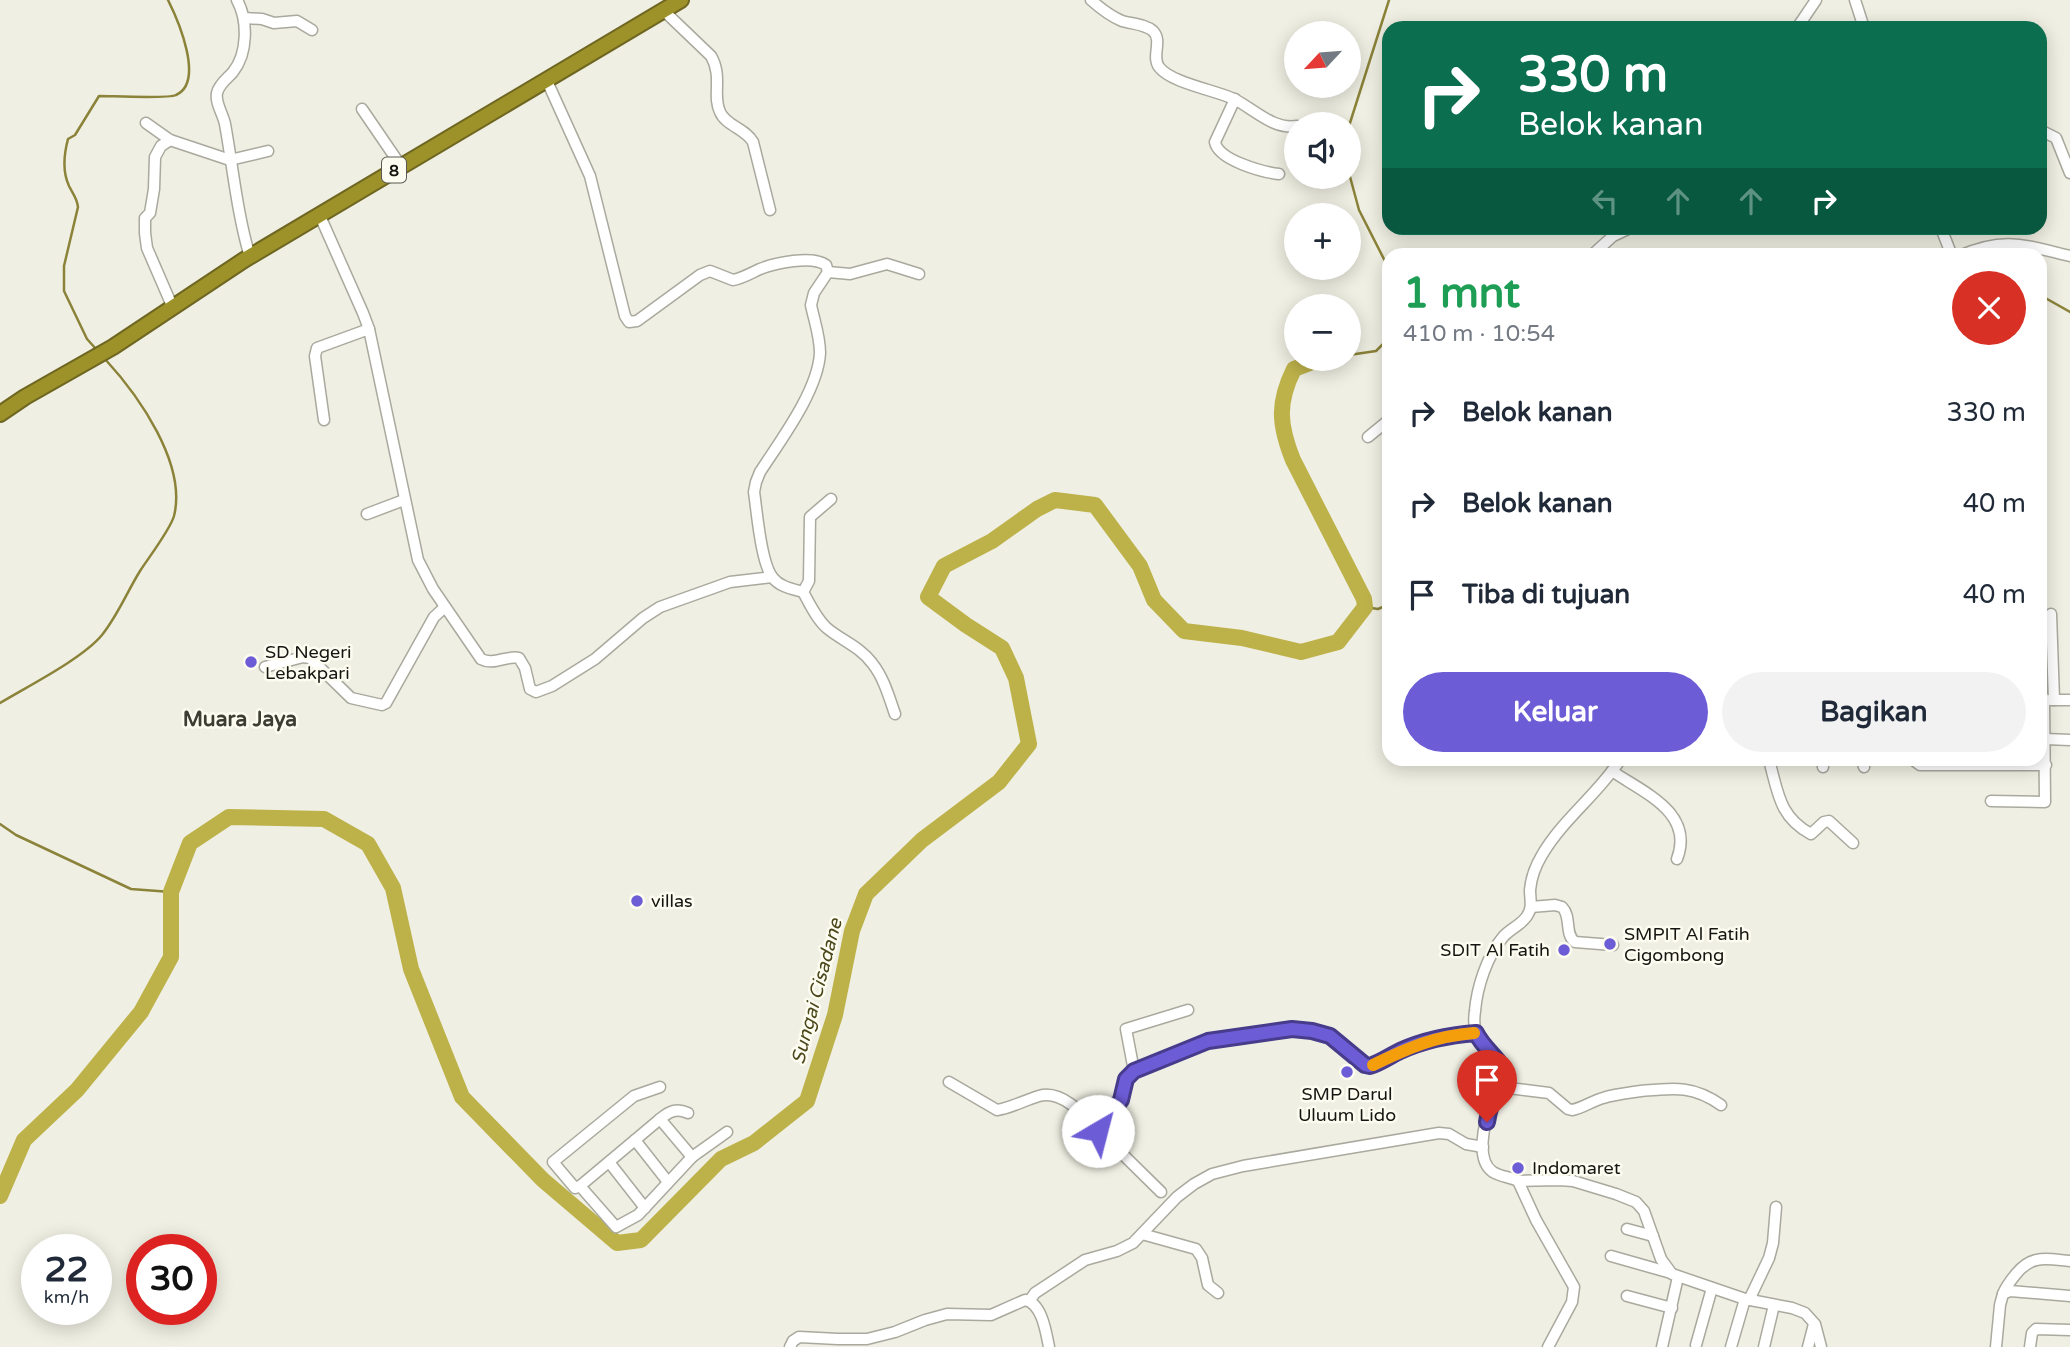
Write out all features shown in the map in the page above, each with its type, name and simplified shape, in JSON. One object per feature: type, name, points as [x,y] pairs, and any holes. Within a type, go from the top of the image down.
[{"type":"highway","name":"8","points":[[1,412],[113,347],[250,257],[681,0]]},
{"type":"street","points":[[237,0],[244,18],[244,42],[239,63],[216,96],[225,122],[243,232],[250,257]]},
{"type":"street","points":[[1091,0],[1110,15],[1154,32],[1157,41],[1156,60],[1163,70],[1191,84],[1235,99],[1275,124],[1284,126]]},
{"type":"street","points":[[1802,21],[1816,0]]},
{"type":"street","points":[[1855,0],[1862,21]]},
{"type":"street","points":[[663,10],[711,56],[718,72],[720,114],[750,136],[769,209]]},
{"type":"street","points":[[244,18],[274,23],[297,21],[312,30]]},
{"type":"street","points":[[547,81],[590,176],[625,316],[629,322],[637,321],[700,275],[710,271],[733,280],[771,265],[809,261],[824,262],[828,272]]},
{"type":"street","points":[[1235,99],[1215,142],[1216,148],[1249,166],[1279,174]]},
{"type":"street","points":[[362,109],[401,166]]},
{"type":"street","points":[[146,123],[170,140],[230,160],[268,151]]},
{"type":"street","points":[[2047,134],[2056,138],[2070,173]]},
{"type":"street","points":[[170,140],[161,146],[155,157],[155,190],[150,213],[145,218],[145,233],[147,248],[173,308]]},
{"type":"street","points":[[320,216],[369,330],[418,560],[444,607],[481,659],[491,662],[519,658],[525,668],[530,689],[536,692],[595,659],[660,607],[730,582],[772,577]]},
{"type":"street","points":[[1599,248],[1614,235]]},
{"type":"street","points":[[1980,248],[2001,243],[2037,248]]},
{"type":"street","points":[[2047,250],[2070,256]]},
{"type":"street","points":[[828,272],[850,274],[887,264],[919,274]]},
{"type":"street","points":[[828,272],[812,298],[811,305],[820,351],[816,372],[794,419],[755,482],[754,492],[765,559],[772,577],[784,586],[803,592],[827,628],[857,647],[872,663],[885,685],[895,714]]},
{"type":"street","points":[[324,420],[315,356],[317,348],[369,330]]},
{"type":"street","points":[[1368,437],[1382,426]]},
{"type":"street","points":[[803,592],[809,581],[810,517],[831,499]]},
{"type":"street","points":[[367,514],[404,500]]},
{"type":"street","points":[[265,667],[303,657],[310,658],[351,698],[384,705],[434,617],[444,607]]},
{"type":"street","points":[[2047,631],[2051,614]]},
{"type":"street","points":[[2047,657],[2047,706]]},
{"type":"street","points":[[2049,700],[2070,700]]},
{"type":"street","points":[[2047,739],[2070,740]]},
{"type":"street","points":[[1616,766],[1546,848],[1535,869],[1531,906],[1525,918],[1503,938],[1486,967],[1476,1001],[1476,1033],[1503,1070],[1501,1087],[1489,1112],[1483,1147],[1484,1158],[1492,1171],[1518,1181],[1565,1180],[1630,1199],[1642,1207],[1664,1264],[1675,1275]]},
{"type":"street","points":[[1771,766],[1778,793],[1790,819],[1809,834],[1829,821],[1853,843]]},
{"type":"street","points":[[1991,801],[2044,803],[2046,766]]},
{"type":"street","points":[[1612,771],[1661,802],[1672,815],[1681,840],[1677,859]]},
{"type":"street","points":[[1531,906],[1562,907],[1568,915],[1570,936],[1575,942],[1613,944]]},
{"type":"street","points":[[1134,1071],[1126,1029],[1188,1010]]},
{"type":"street","points":[[1098,1131],[1121,1100],[1126,1079],[1134,1071],[1208,1041],[1292,1029],[1312,1031],[1330,1036],[1365,1065],[1370,1066],[1402,1050],[1431,1040],[1476,1033]]},
{"type":"street","points":[[949,1082],[997,1110],[1043,1094],[1059,1096],[1086,1118],[1161,1192]]},
{"type":"street","points":[[660,1087],[634,1096],[553,1163],[575,1188],[669,1112],[676,1109],[688,1113]]},
{"type":"street","points":[[1501,1087],[1549,1093],[1572,1110],[1617,1094],[1672,1088],[1688,1089],[1707,1095],[1721,1105]]},
{"type":"street","points":[[660,1119],[692,1157]]},
{"type":"street","points":[[580,1186],[616,1227],[645,1208],[692,1157],[727,1132]]},
{"type":"street","points":[[1030,1300],[1035,1293],[1080,1262],[1133,1243],[1183,1192],[1198,1181],[1219,1172],[1438,1133],[1449,1134],[1462,1143],[1483,1147]]},
{"type":"street","points":[[635,1140],[668,1182]]},
{"type":"street","points":[[609,1162],[645,1208]]},
{"type":"street","points":[[1518,1181],[1536,1220],[1574,1287],[1572,1302],[1548,1347]]},
{"type":"street","points":[[1731,1347],[1747,1300],[1769,1258],[1776,1207]]},
{"type":"street","points":[[1627,1228],[1653,1236]]},
{"type":"street","points":[[1142,1234],[1196,1249],[1202,1258],[1208,1285],[1218,1293]]},
{"type":"street","points":[[1611,1256],[1747,1300],[1800,1311],[1814,1322],[1821,1347]]},
{"type":"street","points":[[1996,1347],[2003,1294],[2020,1269],[2031,1261],[2070,1261]]},
{"type":"street","points":[[1662,1347],[1672,1308],[1675,1275]]},
{"type":"street","points":[[1696,1345],[1712,1288]]},
{"type":"street","points":[[2003,1294],[2010,1291],[2070,1296]]},
{"type":"street","points":[[1627,1296],[1672,1308]]},
{"type":"street","points":[[790,1347],[799,1337],[873,1338],[936,1316],[991,1315],[1025,1300],[1034,1304],[1044,1324],[1049,1347]]},
{"type":"street","points":[[1764,1347],[1774,1305]]},
{"type":"street","points":[[1808,1347],[1814,1322]]},
{"type":"street","points":[[2030,1347],[2031,1336],[2036,1329],[2070,1330]]},
{"type":"waterway","points":[[96,349],[87,339],[64,291],[64,266],[78,207],[65,174],[68,139],[75,135],[99,96],[171,96],[184,88],[189,65],[187,50],[168,0]]},
{"type":"waterway","points":[[1382,21],[1389,0]]},
{"type":"waterway","points":[[1353,112],[1382,22]]},
{"type":"waterway","points":[[1353,189],[1359,210],[1382,255]]},
{"type":"waterway","name":"Sungai Cisadane","points":[[2047,299],[2070,312]]},
{"type":"waterway","points":[[1361,353],[1376,351],[1382,345]]},
{"type":"waterway","points":[[0,703],[68,663],[102,635],[174,516],[176,496],[167,453],[145,411],[105,359]]},
{"type":"waterway","name":"Sungai Cisadane","points":[[0,1196],[24,1140],[77,1090],[141,1012],[171,957],[171,892],[190,843],[229,817],[324,819],[368,844],[393,888],[411,969],[462,1097],[543,1180],[617,1243],[641,1240],[721,1159],[754,1143],[807,1101],[835,1015],[852,931],[866,894],[922,840],[999,782],[1029,744],[1016,678],[1002,648],[928,597],[944,566],[992,541],[1037,509],[1055,500],[1095,505],[1140,566],[1154,600],[1184,631],[1242,638],[1301,652],[1338,642],[1365,607],[1364,599],[1293,460],[1285,436],[1283,404],[1293,371]]},
{"type":"waterway","name":"Sungai Cisadane","points":[[1365,607],[1382,607]]},
{"type":"waterway","points":[[0,824],[16,835],[131,889],[171,892]]},
{"type":"slow traffic","points":[[1373,1065],[1402,1050],[1431,1040],[1474,1033]]},
{"type":"place","name":"SD Negeri Lebakpari","points":[[251,662]]},
{"type":"place","name":"villas","points":[[637,901]]},
{"type":"place","name":"SMPIT Al Fatih Cigombong","points":[[1610,944]]},
{"type":"place","name":"SDIT Al Fatih","points":[[1564,950]]},
{"type":"place","name":"SMP Darul Uluum Lido","points":[[1347,1072]]},
{"type":"place","name":"Indomaret","points":[[1518,1168]]},
{"type":"district","name":"Muara Jaya","points":[[240,719]]},
{"type":"route","points":[[1098,1131],[1118,1105],[1126,1079],[1134,1071],[1208,1041],[1292,1029],[1330,1036],[1365,1065],[1370,1066],[1402,1050],[1431,1040],[1476,1033],[1502,1067],[1504,1075],[1487,1122]]}]
